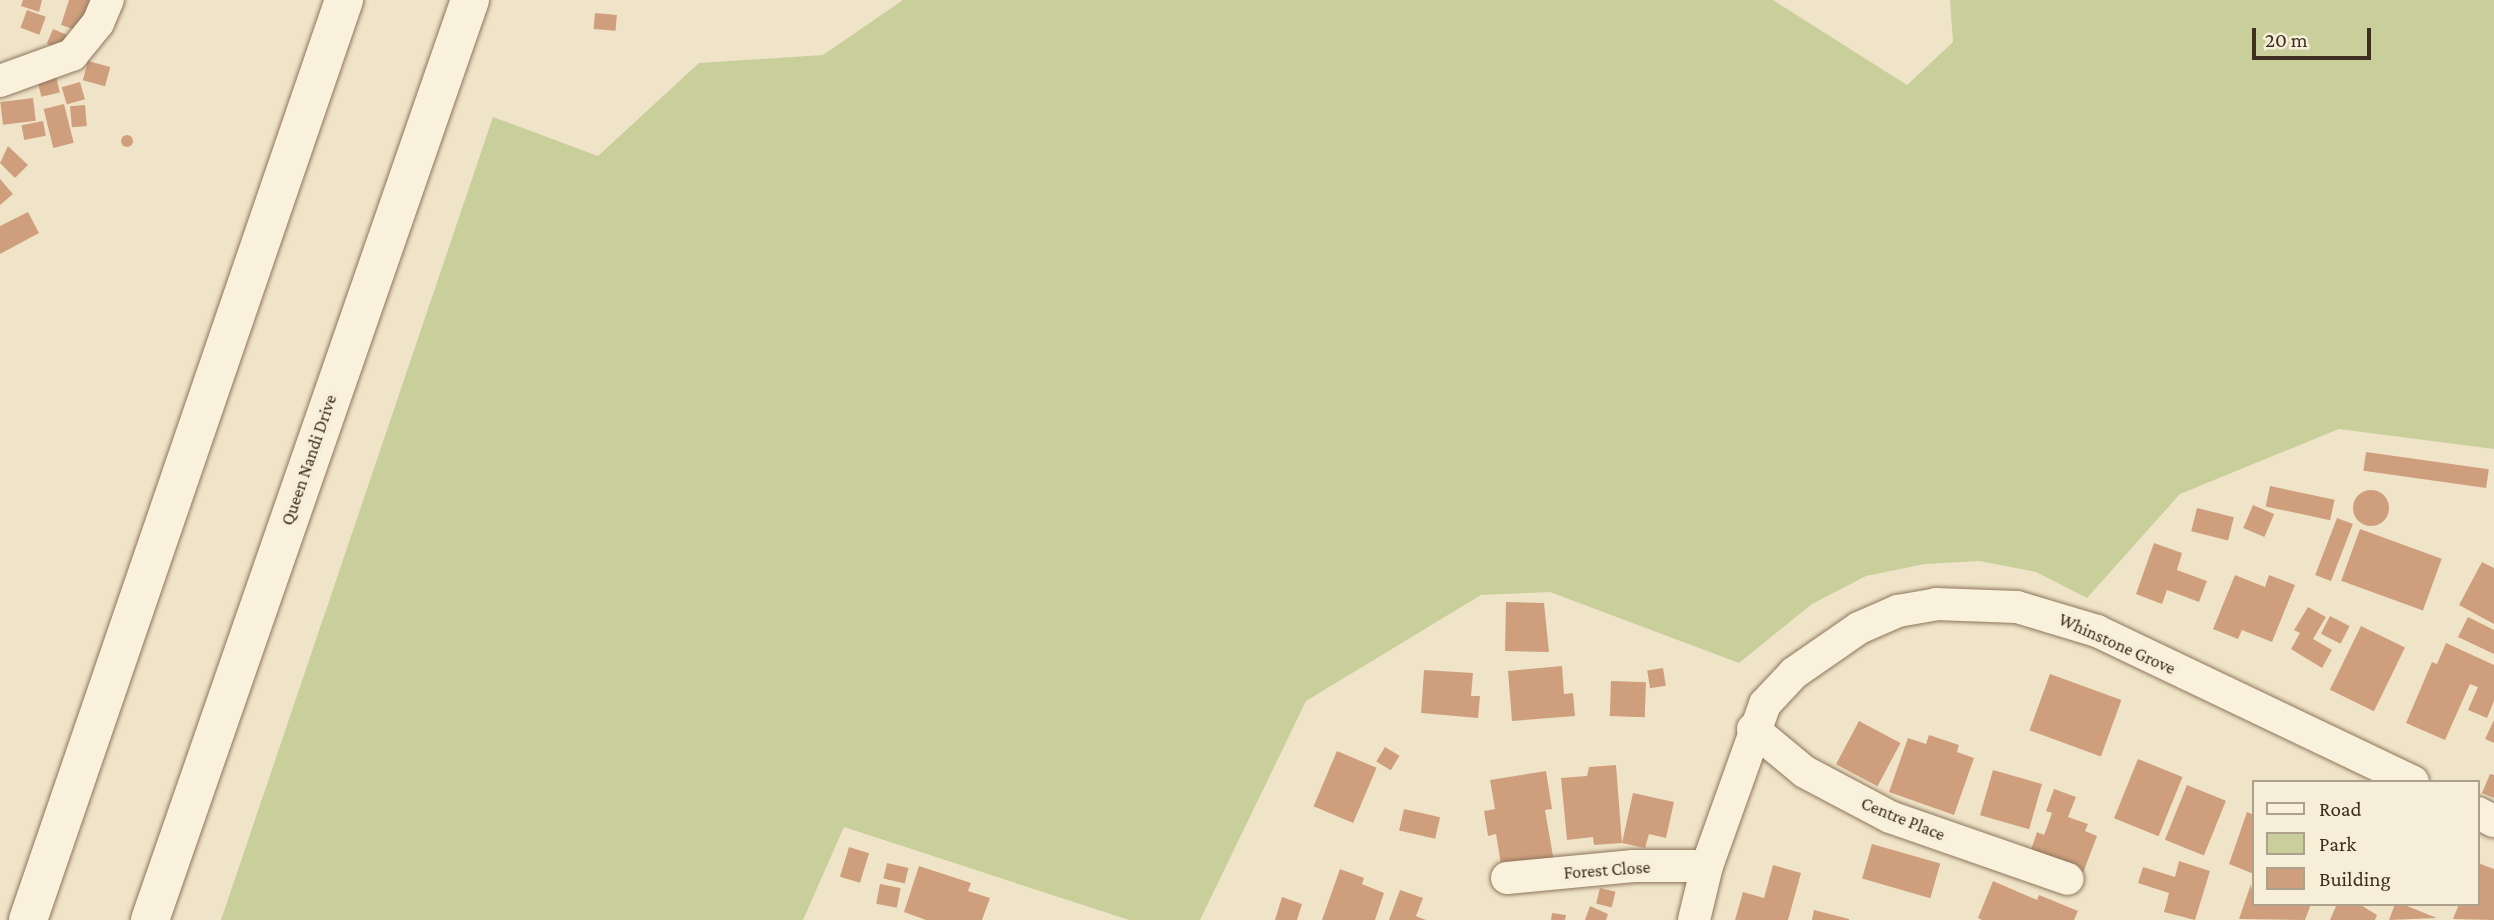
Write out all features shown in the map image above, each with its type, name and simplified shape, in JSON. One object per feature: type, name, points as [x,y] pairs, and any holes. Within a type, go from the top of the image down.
[{"type":"main road","points":[[28,920],[344,0]]},
{"type":"main road","name":"Queen Nandi Drive","points":[[150,920],[470,0]]},
{"type":"street","points":[[0,81],[72,55],[98,23],[108,0]]},
{"type":"street","name":"Whinstone Grove","points":[[1694,920],[1707,866],[1753,729],[1765,704],[1794,673],[1859,628],[1898,611],[1976,602],[2017,607],[2097,631],[2409,780]]},
{"type":"street","name":"Centre Place","points":[[1753,729],[1805,772],[1889,817],[2068,879]]},
{"type":"street","name":"Forest Close","points":[[1507,878],[1633,866],[1707,866]]},
{"type":"green space","points":[[903,0],[1773,0],[1907,85],[1953,42],[1950,0],[2494,0],[2494,449],[2339,429],[2180,494],[2087,598],[2036,572],[1979,561],[1925,564],[1866,576],[1812,604],[1739,663],[1550,592],[1481,595],[1306,701],[1200,920],[1129,920],[844,827],[803,920],[221,920],[493,117],[598,156],[699,63],[823,55]]},
{"type":"building","points":[[23,0],[42,0],[39,12],[21,6]]},
{"type":"building","points":[[69,0],[90,0],[80,31],[61,25]]},
{"type":"building","points":[[27,10],[46,17],[39,35],[21,28]]},
{"type":"building","points":[[595,13],[617,15],[616,31],[594,29]]},
{"type":"building","points":[[53,29],[67,35],[61,50],[47,44]]},
{"type":"building","points":[[88,61],[110,67],[105,86],[83,80]]},
{"type":"building","points":[[56,76],[60,93],[41,97],[37,80]]},
{"type":"building","points":[[80,82],[85,99],[67,105],[62,87]]},
{"type":"building","points":[[33,98],[36,121],[3,125],[0,102]]},
{"type":"building","points":[[64,104],[74,143],[53,148],[44,109]]},
{"type":"building","points":[[85,105],[87,126],[72,127],[70,106]]},
{"type":"building","points":[[43,121],[46,136],[24,140],[21,125]]},
{"type":"building","points":[[127,135],[133,141],[127,147],[121,141]]},
{"type":"building","points":[[8,146],[28,165],[15,178],[0,163]]},
{"type":"building","points":[[0,179],[13,194],[0,205]]},
{"type":"building","points":[[28,212],[39,233],[0,254],[0,226]]},
{"type":"building","points":[[2366,452],[2489,469],[2486,488],[2363,471]]},
{"type":"building","points":[[2270,486],[2335,500],[2330,520],[2266,507]]},
{"type":"building","points":[[2371,490],[2384,495],[2389,508],[2384,521],[2371,526],[2358,521],[2353,508],[2358,495]]},
{"type":"building","points":[[2253,505],[2274,514],[2264,537],[2243,528]]},
{"type":"building","points":[[2197,508],[2234,517],[2228,540],[2191,531]]},
{"type":"building","points":[[2337,518],[2353,524],[2331,581],[2315,575]]},
{"type":"building","points":[[2360,529],[2442,559],[2423,610],[2341,581]]},
{"type":"building","points":[[2154,543],[2182,553],[2177,570],[2207,581],[2199,602],[2167,590],[2162,604],[2136,594]]},
{"type":"building","points":[[2482,562],[2494,568],[2494,624],[2459,605]]},
{"type":"building","points":[[2235,575],[2265,587],[2269,575],[2295,585],[2272,642],[2242,630],[2238,639],[2213,629]]},
{"type":"building","points":[[1506,602],[1544,603],[1549,652],[1505,651]]},
{"type":"building","points":[[2308,607],[2326,617],[2313,639],[2332,650],[2322,668],[2291,649],[2300,633],[2294,630]]},
{"type":"building","points":[[2330,616],[2350,626],[2341,644],[2321,634]]},
{"type":"building","points":[[2468,617],[2494,630],[2494,654],[2458,637]]},
{"type":"building","points":[[2361,626],[2405,647],[2374,711],[2330,690]]},
{"type":"building","points":[[2446,643],[2494,665],[2494,701],[2487,718],[2468,710],[2478,687],[2470,684],[2445,740],[2406,723],[2432,662],[2437,664]]},
{"type":"building","points":[[1562,666],[1564,694],[1573,693],[1575,716],[1512,721],[1508,671]]},
{"type":"building","points":[[1663,668],[1666,686],[1650,688],[1647,671]]},
{"type":"building","points":[[1424,670],[1473,673],[1471,696],[1480,696],[1478,718],[1421,713]]},
{"type":"building","points":[[2050,674],[2121,700],[2101,756],[2029,730]]},
{"type":"building","points":[[1611,681],[1646,682],[1645,717],[1610,716]]},
{"type":"building","points":[[2494,720],[2494,743],[2485,739]]},
{"type":"building","points":[[1859,721],[1900,743],[1877,786],[1836,764]]},
{"type":"building","points":[[1929,735],[1959,745],[1957,752],[1974,758],[1954,815],[1889,792],[1908,738],[1926,744]]},
{"type":"building","points":[[1385,747],[1400,756],[1391,770],[1376,762]]},
{"type":"building","points":[[1337,751],[1377,768],[1353,823],[1314,806]]},
{"type":"building","points":[[2138,759],[2183,777],[2159,836],[2114,818]]},
{"type":"building","points":[[1616,765],[1622,843],[1594,845],[1593,837],[1567,840],[1561,778],[1587,776],[1589,767]]},
{"type":"building","points":[[1993,770],[2042,784],[2029,829],[1980,815]]},
{"type":"building","points":[[1546,771],[1552,809],[1545,810],[1554,862],[1502,870],[1496,834],[1488,836],[1484,811],[1495,809],[1490,780]]},
{"type":"building","points":[[2490,774],[2494,775],[2494,798],[2482,793]]},
{"type":"building","points":[[2187,785],[2226,801],[2204,855],[2165,840]]},
{"type":"building","points":[[2054,789],[2076,797],[2068,817],[2088,824],[2085,831],[2097,836],[2083,873],[2030,853],[2037,832],[2044,835],[2046,830],[2052,813],[2046,811]]},
{"type":"building","points":[[1633,793],[1674,802],[1666,838],[1649,834],[1645,848],[1622,843]]},
{"type":"building","points":[[1404,809],[1440,817],[1435,839],[1399,830]]},
{"type":"building","points":[[2247,812],[2252,814],[2252,873],[2229,864]]},
{"type":"building","points":[[1872,844],[1940,864],[1930,898],[1862,879]]},
{"type":"building","points":[[849,847],[869,853],[860,883],[840,877]]},
{"type":"building","points":[[2179,861],[2210,871],[2195,920],[2164,912],[2169,893],[2138,883],[2143,867],[2175,877]]},
{"type":"building","points":[[887,863],[908,868],[905,884],[883,879]]},
{"type":"building","points":[[2480,864],[2494,869],[2494,920],[2453,919],[2458,906],[2480,906]]},
{"type":"building","points":[[1773,865],[1801,873],[1788,920],[1735,920],[1743,892],[1764,898]]},
{"type":"building","points":[[919,866],[971,883],[968,891],[990,898],[982,920],[926,920],[904,912]]},
{"type":"building","points":[[1340,869],[1364,878],[1362,884],[1384,893],[1375,920],[1322,920]]},
{"type":"building","points":[[1993,881],[2037,900],[2039,895],[2078,911],[2074,920],[1982,920],[1978,918]]},
{"type":"building","points":[[880,884],[901,888],[897,908],[876,904]]},
{"type":"building","points":[[2251,884],[2252,906],[2310,906],[2305,920],[2239,919]]},
{"type":"building","points":[[1600,888],[1616,892],[1612,907],[1596,904]]},
{"type":"building","points":[[1400,890],[1423,898],[1416,916],[1426,920],[1389,920]]},
{"type":"building","points":[[1282,897],[1302,904],[1297,920],[1275,920]]},
{"type":"building","points":[[1590,906],[1608,914],[1606,920],[1585,920]]},
{"type":"building","points":[[2336,906],[2362,906],[2377,915],[2375,920],[2330,920]]},
{"type":"building","points":[[2394,906],[2407,906],[2437,918],[2389,920]]},
{"type":"building","points":[[1814,910],[1849,919],[1849,920],[1812,920]]},
{"type":"building","points":[[1552,913],[1566,915],[1565,920],[1551,920]]}]
